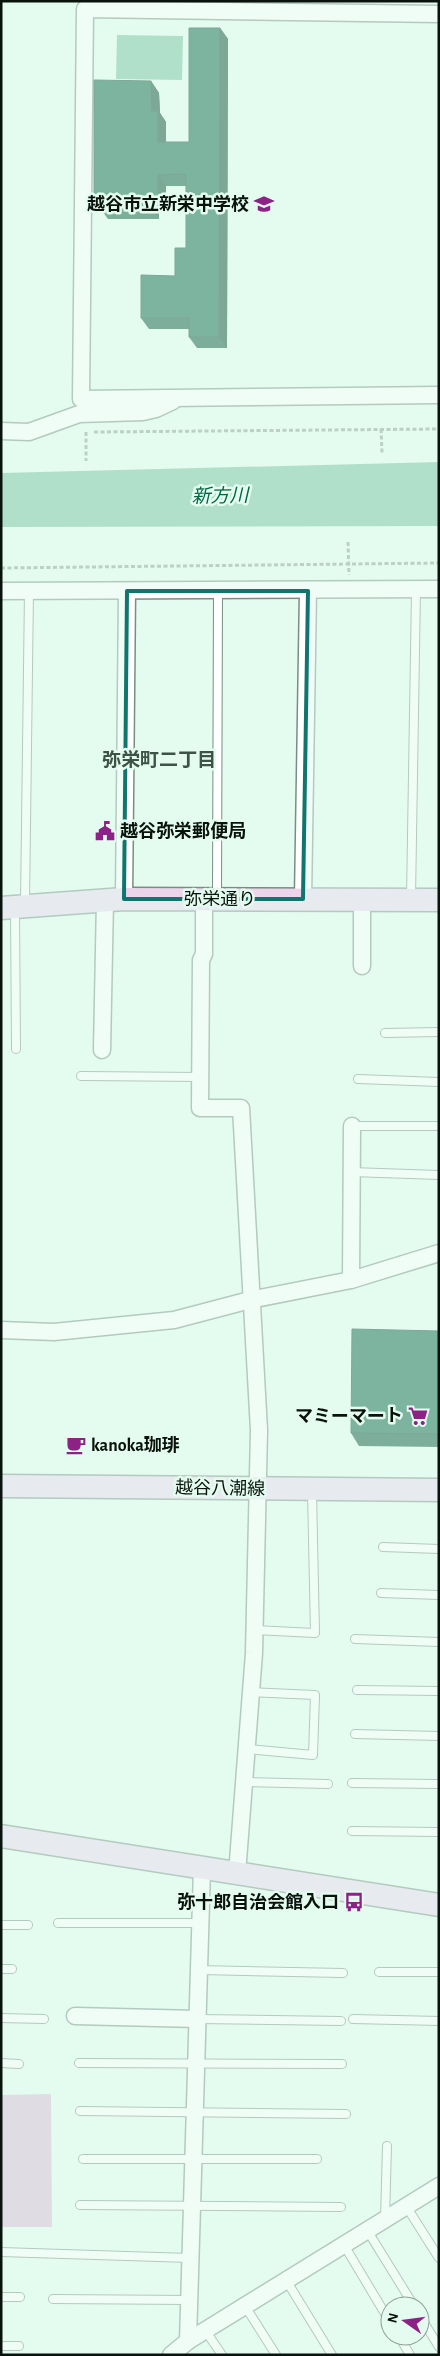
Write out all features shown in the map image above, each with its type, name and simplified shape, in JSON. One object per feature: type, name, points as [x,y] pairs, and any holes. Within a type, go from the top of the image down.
[{"type":"street","points":[[439,14],[224,6],[85,9],[81,399],[439,395]]},
{"type":"street","points":[[1,431],[28,432],[80,414],[143,412],[156,409],[181,398]]},
{"type":"street","points":[[1,591],[439,590]]},
{"type":"street","points":[[102,1050],[114,899],[127,591]]},
{"type":"street","points":[[303,899],[308,591]]},
{"type":"street","name":"弥栄通り","points":[[14,907],[114,899],[439,900]]},
{"type":"street","points":[[210,899],[204,954],[201,960],[200,1108],[241,1108],[250,1300],[259,1430],[251,1692],[237,1874]]},
{"type":"street","points":[[362,900],[362,966]]},
{"type":"street","points":[[351,1280],[352,1126]]},
{"type":"street","points":[[1,1330],[54,1332],[174,1320],[250,1300],[351,1280],[439,1253]]},
{"type":"street","name":"越谷八潮線","points":[[1,1486],[439,1490]]},
{"type":"street","points":[[1,1836],[439,1905]]},
{"type":"street","points":[[188,2340],[202,1868]]},
{"type":"street","points":[[75,2016],[198,2019]]},
{"type":"street","points":[[172,2355],[188,2340],[439,2186]]},
{"type":"lane","points":[[410,900],[416,590]]},
{"type":"lane","points":[[16,1049],[14,907],[29,591]]},
{"type":"lane","points":[[210,899],[218,591]]},
{"type":"lane","points":[[385,1033],[439,1032]]},
{"type":"lane","points":[[81,1076],[201,1077]]},
{"type":"lane","points":[[358,1079],[439,1082]]},
{"type":"lane","points":[[352,1126],[439,1126]]},
{"type":"lane","points":[[352,1172],[439,1175]]},
{"type":"lane","points":[[254,1630],[315,1633],[312,1489]]},
{"type":"lane","points":[[383,1547],[439,1549]]},
{"type":"lane","points":[[381,1593],[439,1596]]},
{"type":"lane","points":[[355,1639],[439,1642]]},
{"type":"lane","points":[[357,1690],[439,1691]]},
{"type":"lane","points":[[247,1749],[313,1754],[315,1695],[251,1692]]},
{"type":"lane","points":[[355,1734],[439,1736]]},
{"type":"lane","points":[[244,1782],[328,1784]]},
{"type":"lane","points":[[352,1783],[439,1784]]},
{"type":"lane","points":[[352,1831],[439,1832]]},
{"type":"lane","points":[[58,1923],[200,1923]]},
{"type":"lane","points":[[1,1925],[28,1925]]},
{"type":"lane","points":[[1,1969],[12,1970]]},
{"type":"lane","points":[[199,1970],[344,1972]]},
{"type":"lane","points":[[380,1972],[439,1972]]},
{"type":"lane","points":[[1,2018],[44,2019]]},
{"type":"lane","points":[[198,2019],[341,2021]]},
{"type":"lane","points":[[353,2019],[439,2021]]},
{"type":"lane","points":[[79,2063],[342,2064]]},
{"type":"lane","points":[[1,2064],[19,2064]]},
{"type":"lane","points":[[80,2111],[346,2114]]},
{"type":"lane","points":[[385,2219],[387,2146]]},
{"type":"lane","points":[[83,2159],[317,2159]]},
{"type":"lane","points":[[80,2205],[341,2207]]},
{"type":"lane","points":[[406,2206],[439,2258]]},
{"type":"lane","points":[[367,2230],[408,2296]]},
{"type":"lane","points":[[344,2244],[380,2305]]},
{"type":"lane","points":[[1,2252],[190,2258]]},
{"type":"lane","points":[[286,2280],[332,2355]]},
{"type":"lane","points":[[1,2297],[20,2297]]},
{"type":"lane","points":[[53,2299],[189,2300]]},
{"type":"lane","points":[[244,2306],[276,2355]]},
{"type":"lane","points":[[205,2330],[222,2355]]},
{"type":"lane","points":[[430,2332],[439,2347]]},
{"type":"lane","points":[[1,2346],[18,2346]]},
{"type":"path","points":[[76,432],[439,428]]},
{"type":"path","points":[[381,429],[382,453]]},
{"type":"path","points":[[86,432],[86,462]]},
{"type":"path","points":[[348,542],[349,564]]},
{"type":"path","points":[[1,568],[439,563]]},
{"type":"highlighted area","points":[[127,591],[308,591],[303,899],[124,899]]},
{"type":"shaded area","points":[[51,2094],[52,2227],[1,2227],[1,2095]]},
{"type":"water","points":[[117,35],[183,36],[182,80],[116,79]]},
{"type":"water","name":"新方川","points":[[439,462],[439,526],[1,527],[1,473]]},
{"type":"building","points":[[189,28],[220,28],[219,337],[189,337],[189,318],[141,318],[141,275],[175,276],[175,248],[186,248],[186,174],[158,175],[158,199],[151,199],[151,208],[100,207],[100,200],[94,200],[94,80],[151,81],[152,111],[158,111],[158,142],[189,142]]},
{"type":"building","points":[[352,1329],[439,1331],[439,1434],[351,1433]]},
{"type":"place","name":"越谷市立新栄中学校","points":[[264,204]]},
{"type":"place","name":"越谷弥栄郵便局","points":[[105,831]]},
{"type":"place","name":"マミーマート","points":[[418,1416]]},
{"type":"place","name":"kanoka珈琲","points":[[76,1445]]},
{"type":"place","name":"弥十郎自治会館入口","points":[[354,1902]]},
{"type":"district","name":"弥栄町二丁目","points":[[159,759]]}]
